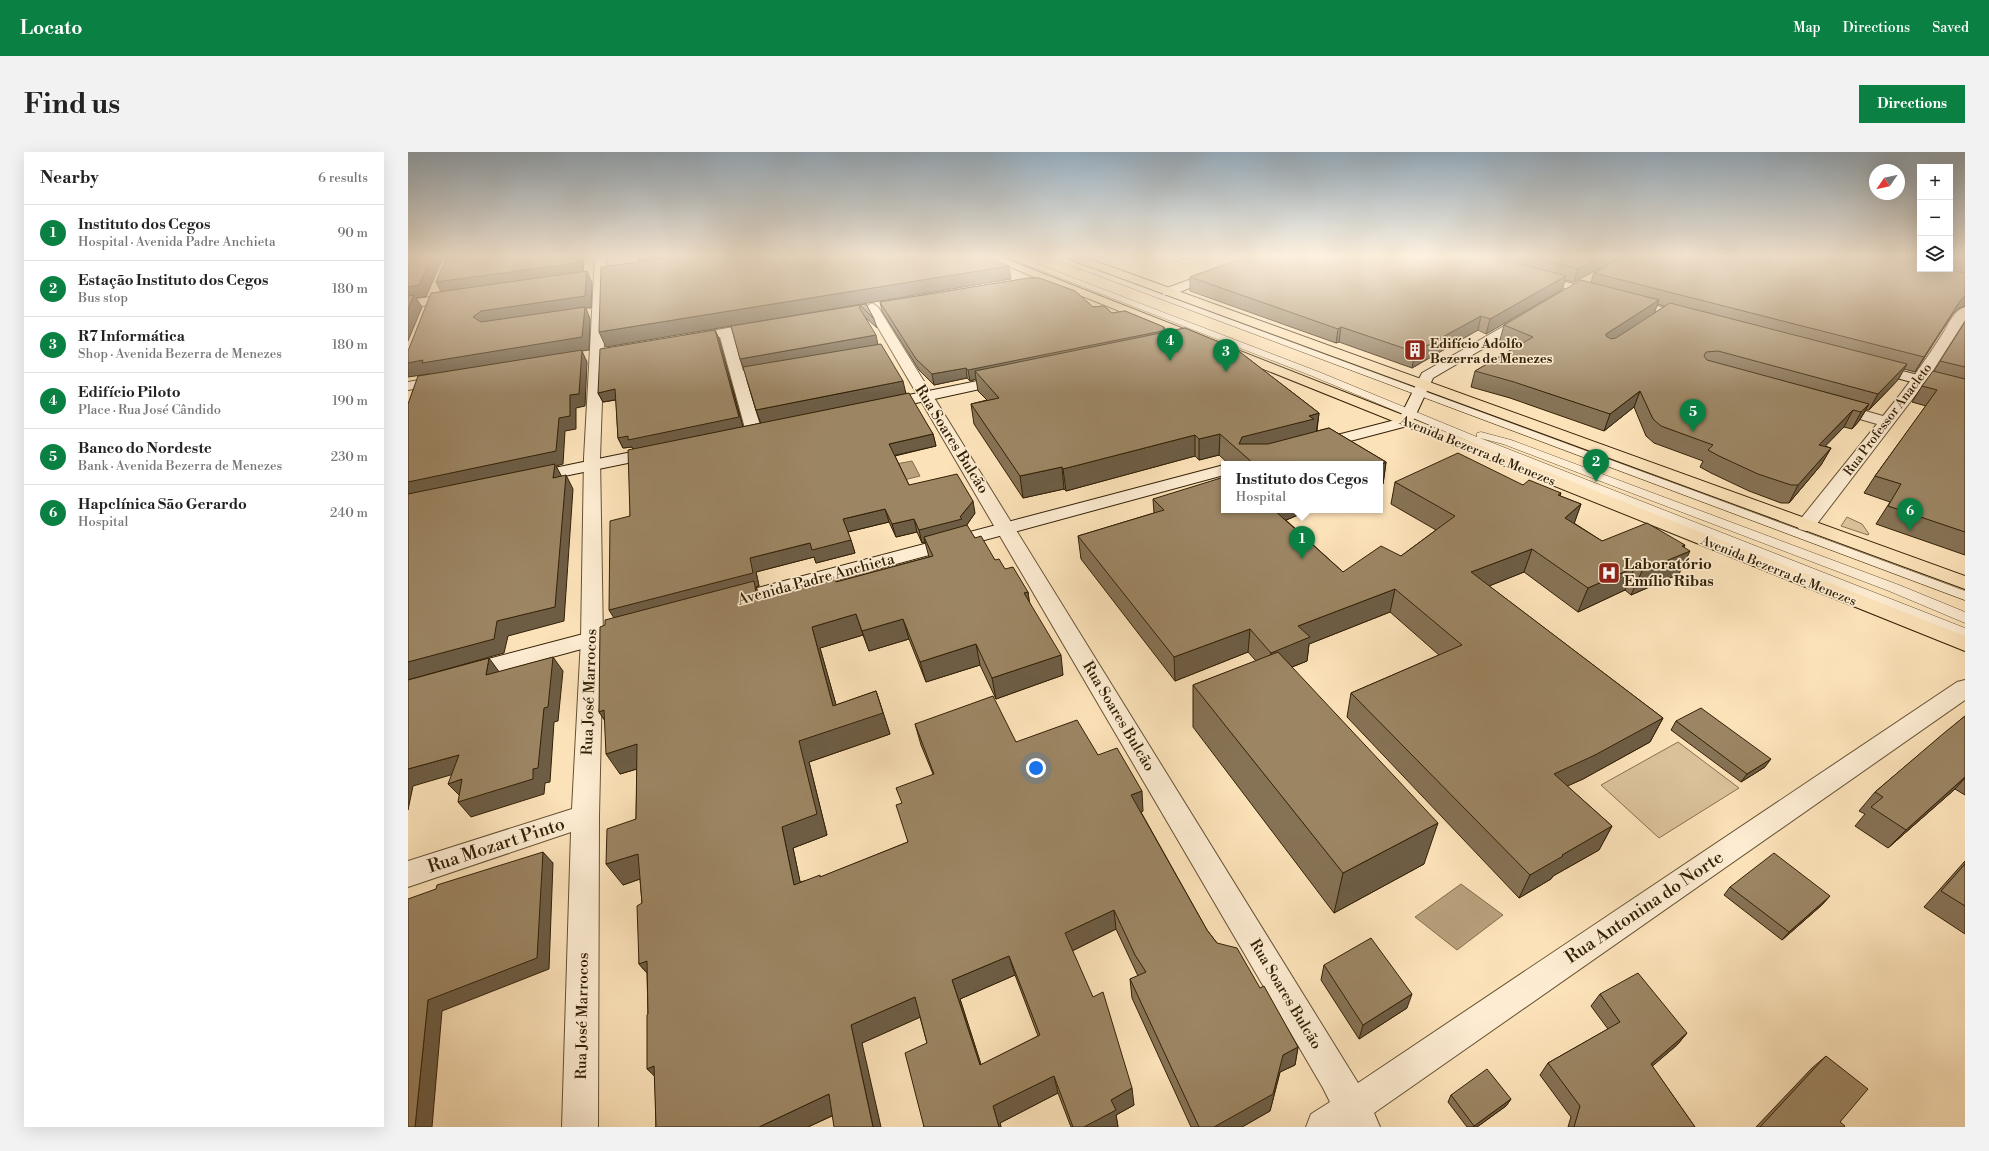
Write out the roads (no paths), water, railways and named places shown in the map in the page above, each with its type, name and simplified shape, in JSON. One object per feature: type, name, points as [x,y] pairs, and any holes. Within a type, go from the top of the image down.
[{"type":"main road","name":"Avenida Bezerra de Menezes","points":[[1106,302],[1198,339],[1407,417],[1965,644]]},
{"type":"main road","name":"Avenida Bezerra de Menezes","points":[[1195,302],[1421,389],[1806,525],[1965,583]]},
{"type":"street","points":[[427,313],[431,302]]},
{"type":"street","name":"Rua José Marrocos","points":[[580,1127],[585,816],[592,639],[592,465],[596,354],[593,313],[595,302]]},
{"type":"street","points":[[1629,302],[1702,322]]},
{"type":"street","points":[[856,310],[887,305]]},
{"type":"street","name":"Rua Soares Bulcão","points":[[872,307],[889,349],[926,396],[1007,528],[1335,1076],[1346,1121]]},
{"type":"street","name":"Rua Professor Anacleto","points":[[1806,525],[1959,328],[1965,311]]},
{"type":"street","points":[[1300,450],[1407,417],[1427,376],[1535,312]]},
{"type":"street","points":[[680,340],[771,324]]},
{"type":"street","points":[[725,332],[754,432]]},
{"type":"street","points":[[1169,345],[1198,339]]},
{"type":"street","points":[[1860,364],[1965,392]]},
{"type":"street","points":[[738,376],[789,367]]},
{"type":"street","points":[[870,408],[1024,376]]},
{"type":"street","points":[[408,386],[455,378]]},
{"type":"street","points":[[1819,403],[1887,422]]},
{"type":"street","points":[[738,435],[769,428]]},
{"type":"street","points":[[515,481],[669,449]]},
{"type":"street","name":"Avenida Padre Anchieta","points":[[712,607],[1221,471]]},
{"type":"street","points":[[408,688],[645,625]]},
{"type":"street","name":"Rua Antonina do Norte","points":[[1346,1121],[1965,688]]},
{"type":"street","name":"Rua Mozart Pinto","points":[[408,874],[585,816]]},
{"type":"lane","name":"Avenida Bezerra de Menezes","points":[[1123,302],[1407,417],[1507,442],[1894,588],[1965,618]]},
{"type":"lane","name":"Avenida Bezerra de Menezes","points":[[1180,302],[1421,389],[1965,596]]},
{"type":"lane","points":[[1652,320],[1664,312]]},
{"type":"lane","name":"Avenida Bezerra de Menezes","points":[[1439,424],[1510,455],[1965,634]]},
{"type":"place","name":"Edifício Adolfo Bezerra de Menezes","points":[[1415,350]]},
{"type":"place","name":"Edifício Piloto","points":[[1170,361]]},
{"type":"place","name":"R7 Informática","points":[[1226,372]]},
{"type":"place","name":"Banco do Nordeste","points":[[1693,432]]},
{"type":"place","name":"Estação Instituto dos Cegos","points":[[1596,482]]},
{"type":"place","name":"Hapclínica São Gerardo","points":[[1910,531]]},
{"type":"place","name":"Instituto dos Cegos","points":[[1302,559]]},
{"type":"place","name":"Laboratório Emílio Ribas","points":[[1609,573]]}]
